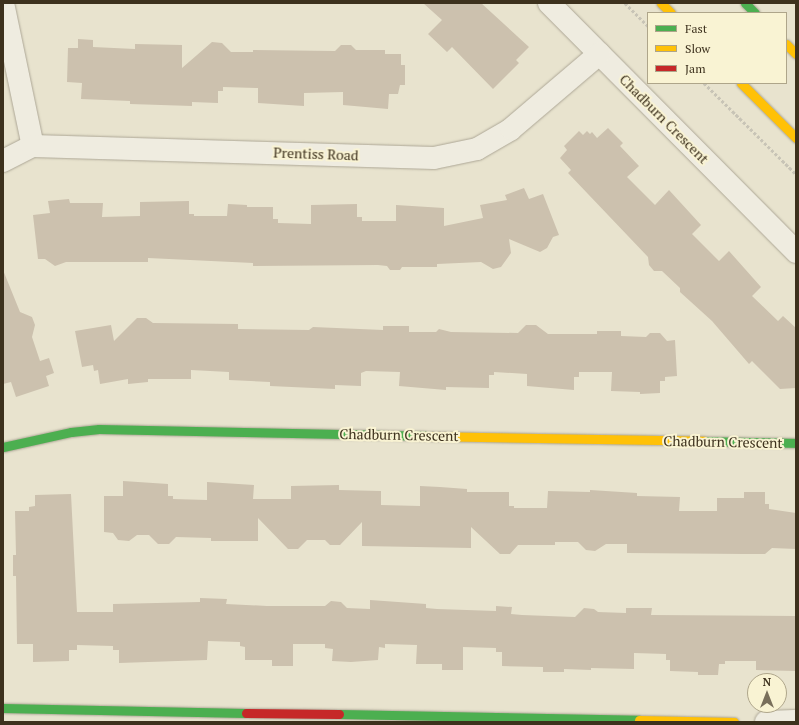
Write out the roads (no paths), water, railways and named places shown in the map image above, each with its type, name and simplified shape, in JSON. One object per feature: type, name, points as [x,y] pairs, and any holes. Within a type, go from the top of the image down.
[{"type":"street","points":[[3,3],[33,146]]},
{"type":"street","name":"Chadburn Crescent","points":[[549,3],[796,252]]},
{"type":"street","points":[[661,3],[670,12]]},
{"type":"street","points":[[746,3],[754,12]]},
{"type":"street","points":[[787,45],[796,54]]},
{"type":"street","name":"Prentiss Road","points":[[3,160],[33,146],[434,158],[477,149],[511,129],[599,54]]},
{"type":"street","points":[[741,84],[796,138]]},
{"type":"street","name":"Chadburn Crescent","points":[[3,447],[71,432],[99,429],[796,443]]},
{"type":"street","points":[[3,708],[734,722]]},
{"type":"street","points":[[766,722],[796,721]]}]
